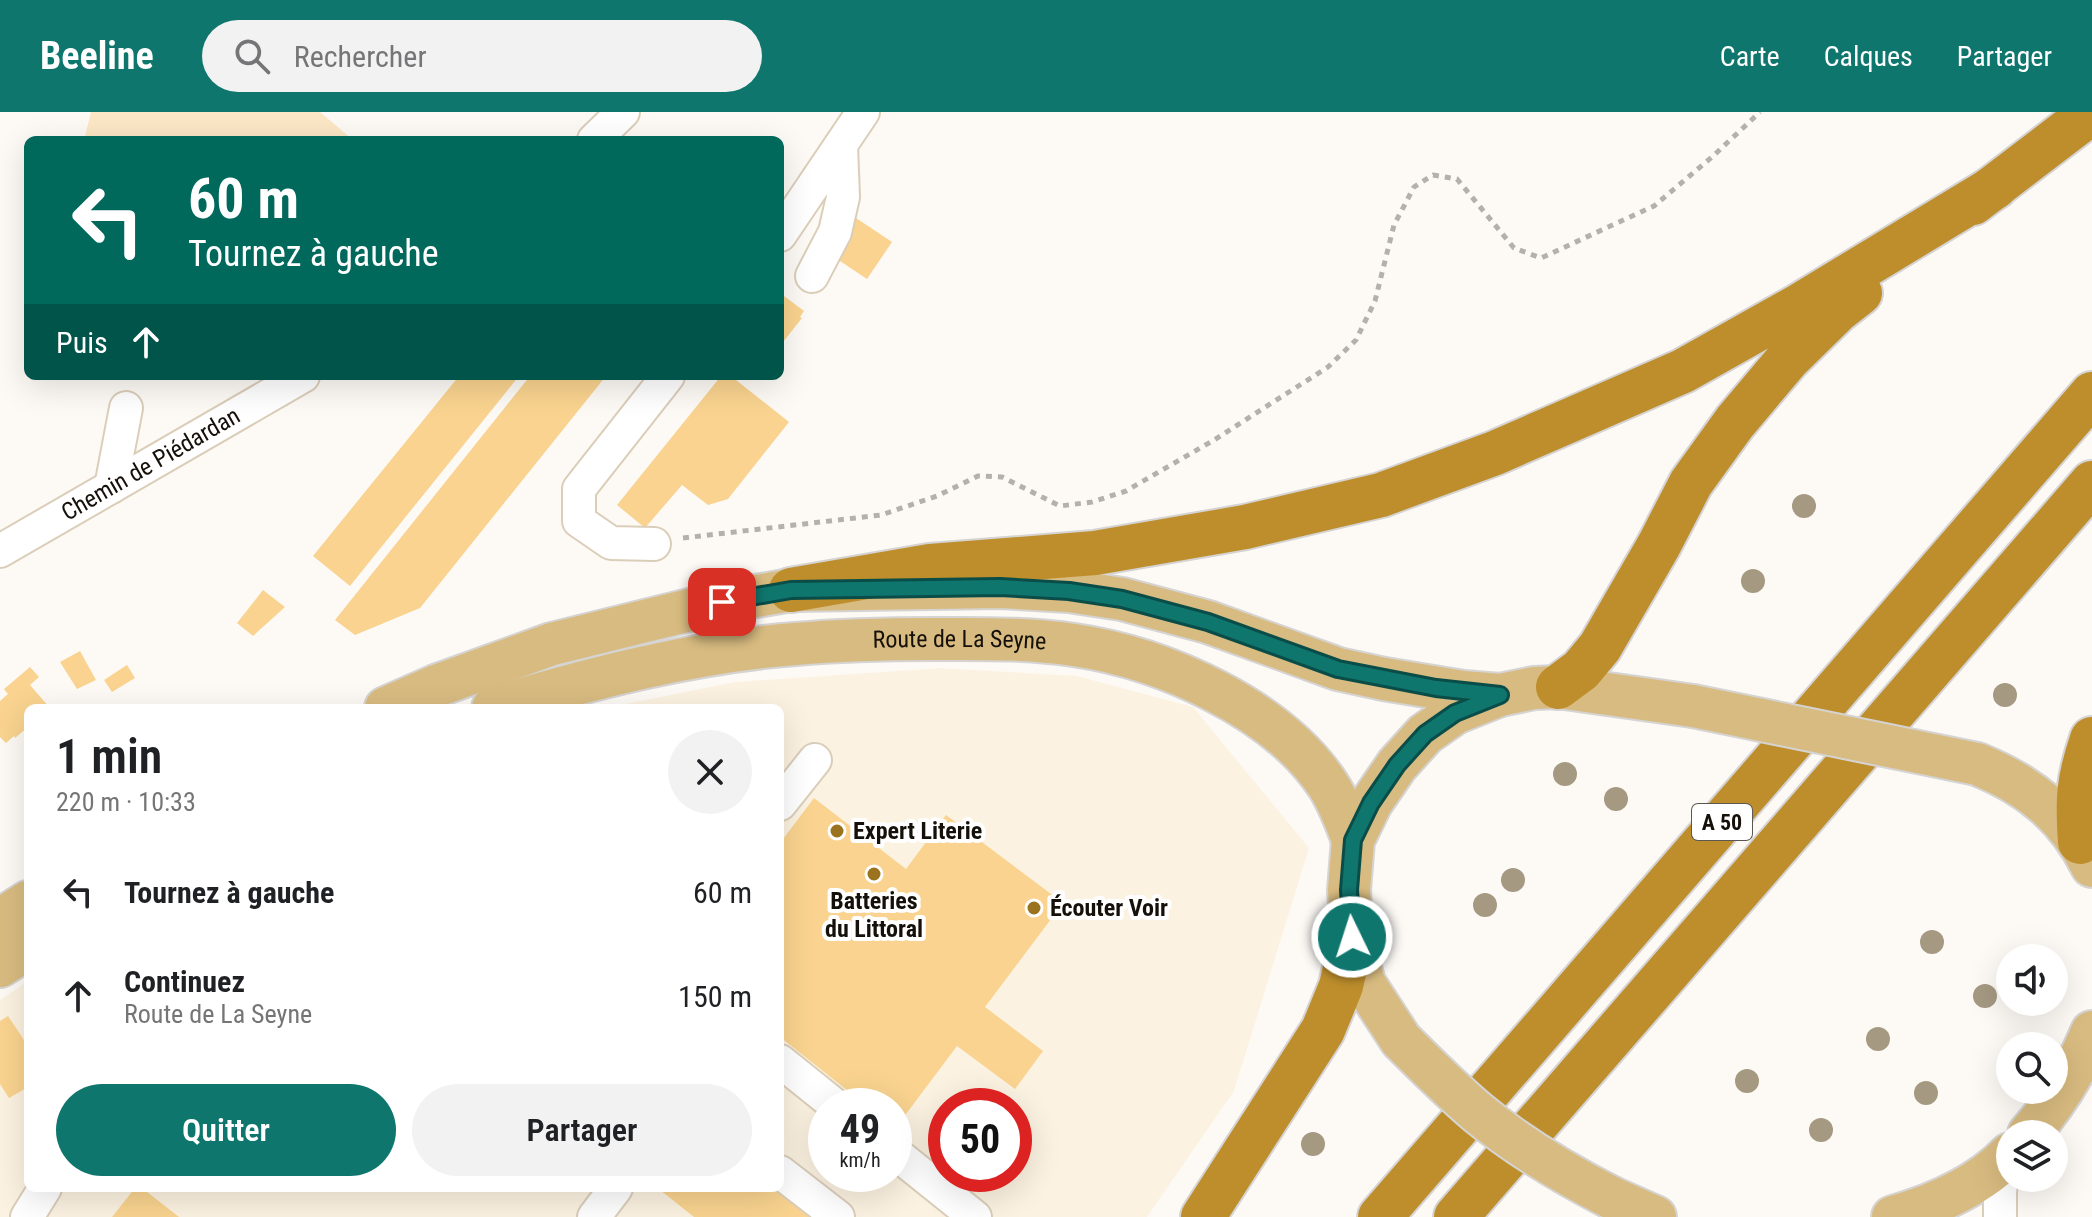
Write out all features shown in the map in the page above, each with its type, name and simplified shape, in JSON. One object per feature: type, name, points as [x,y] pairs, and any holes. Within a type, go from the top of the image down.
[{"type":"highway","points":[[1558,687],[1581,670],[1600,647],[1691,483],[1735,422],[1788,359],[1837,311],[2092,112]]},
{"type":"highway","points":[[791,590],[930,566],[1095,553],[1245,527],[1381,495],[1495,453],[1683,371],[1797,307],[1995,187]]},
{"type":"highway","name":"A 50","points":[[1380,1217],[2092,394]]},
{"type":"highway","name":"A 50","points":[[1456,1217],[2092,483]]},
{"type":"highway","points":[[2086,854],[2077,808],[2081,773],[2092,739]]},
{"type":"highway","points":[[1203,1217],[1323,1030],[1341,986],[1352,937]]},
{"type":"main road","points":[[395,704],[552,644],[722,602],[791,590],[1000,587],[1069,591],[1122,599],[1208,622],[1338,669],[1415,684],[1500,695]]},
{"type":"main road","name":"Route de La Seyne","points":[[506,704],[564,686],[697,657],[794,644],[903,639],[1005,639],[1074,645],[1130,656],[1170,670],[1224,695],[1268,723],[1307,758],[1328,786],[1353,840]]},
{"type":"main road","points":[[1655,1217],[1571,1177],[1479,1113],[1401,1040],[1364,983],[1352,937],[1349,890],[1353,840],[1379,791],[1425,734],[1455,713],[1500,695],[1534,688],[1558,687],[1693,706],[1977,764],[2001,774],[2053,810],[2086,854]]},
{"type":"main road","points":[[0,920],[24,905]]},
{"type":"main road","points":[[0,966],[24,953]]},
{"type":"main road","points":[[2039,1120],[2057,1100],[2087,1051]]},
{"type":"main road","points":[[1893,1217],[1961,1191],[1996,1163]]},
{"type":"street","points":[[598,136],[623,112]]},
{"type":"street","points":[[784,229],[863,112]]},
{"type":"street","points":[[812,276],[835,232],[843,197],[841,145]]},
{"type":"street","name":"Chemin de Piédardan","points":[[0,551],[296,380]]},
{"type":"street","points":[[654,544],[611,543],[579,521],[579,489],[665,380]]},
{"type":"street","points":[[111,487],[126,408]]},
{"type":"street","points":[[784,799],[815,760]]},
{"type":"street","points":[[0,981],[24,955]]},
{"type":"street","points":[[784,1064],[814,1088]]},
{"type":"street","points":[[912,1166],[975,1217]]},
{"type":"street","points":[[784,1175],[838,1217]]},
{"type":"street","points":[[27,1217],[43,1192]]},
{"type":"street","points":[[594,1217],[613,1192]]},
{"type":"street","points":[[2000,1192],[2000,1217]]},
{"type":"path","points":[[654,544],[881,515],[937,496],[978,476],[1002,477],[1060,506],[1092,502],[1126,491],[1214,440],[1328,367],[1356,340],[1375,301],[1394,225],[1414,187],[1433,175],[1457,179],[1514,248],[1541,258],[1654,206],[1760,112]]},
{"type":"shaded area","points":[[91,112],[320,112],[348,136],[85,136]]},
{"type":"shaded area","points":[[940,668],[1077,676],[1193,707],[1309,848],[1234,1091],[1147,1217],[0,1217],[0,1000],[24,984],[24,1192],[784,1192],[784,704],[625,704],[735,682]]},
{"type":"building","points":[[853,216],[892,242],[867,279],[828,253]]},
{"type":"building","points":[[784,296],[804,311],[784,341]]},
{"type":"building","points":[[456,380],[516,380],[350,586],[313,556]]},
{"type":"building","points":[[527,380],[603,380],[420,608],[355,635],[335,620]]},
{"type":"building","points":[[718,380],[736,380],[789,422],[728,499],[708,505],[682,485],[645,528],[617,505]]},
{"type":"building","points":[[263,590],[285,607],[253,636],[237,623]]},
{"type":"building","points":[[80,651],[96,680],[77,689],[60,662]]},
{"type":"building","points":[[127,665],[135,678],[112,692],[104,680]]},
{"type":"building","points":[[30,667],[39,677],[30,685],[47,704],[24,704],[24,730],[6,743],[0,737],[0,701],[8,694],[4,689]]},
{"type":"building","points":[[814,798],[906,869],[946,815],[1063,903],[985,1007],[1043,1051],[1016,1088],[957,1046],[912,1106],[912,1088],[844,1088],[784,1040],[784,838]]},
{"type":"building","points":[[8,1016],[24,1040],[24,1089],[9,1098],[0,1084],[0,1021]]},
{"type":"building","points":[[132,1192],[147,1192],[179,1217],[112,1217]]},
{"type":"building","points":[[663,1192],[781,1192],[812,1217],[694,1217]]},
{"type":"place","name":"Expert Literie","points":[[837,831]]},
{"type":"place","name":"Batteries du Littoral","points":[[874,874]]},
{"type":"place","name":"Écouter Voir","points":[[1034,908]]},
{"type":"route","points":[[722,602],[791,590],[1000,587],[1069,591],[1122,599],[1208,622],[1338,669],[1436,688],[1500,695],[1455,713],[1425,734],[1397,765],[1371,803],[1353,840],[1349,890],[1352,937]]}]
